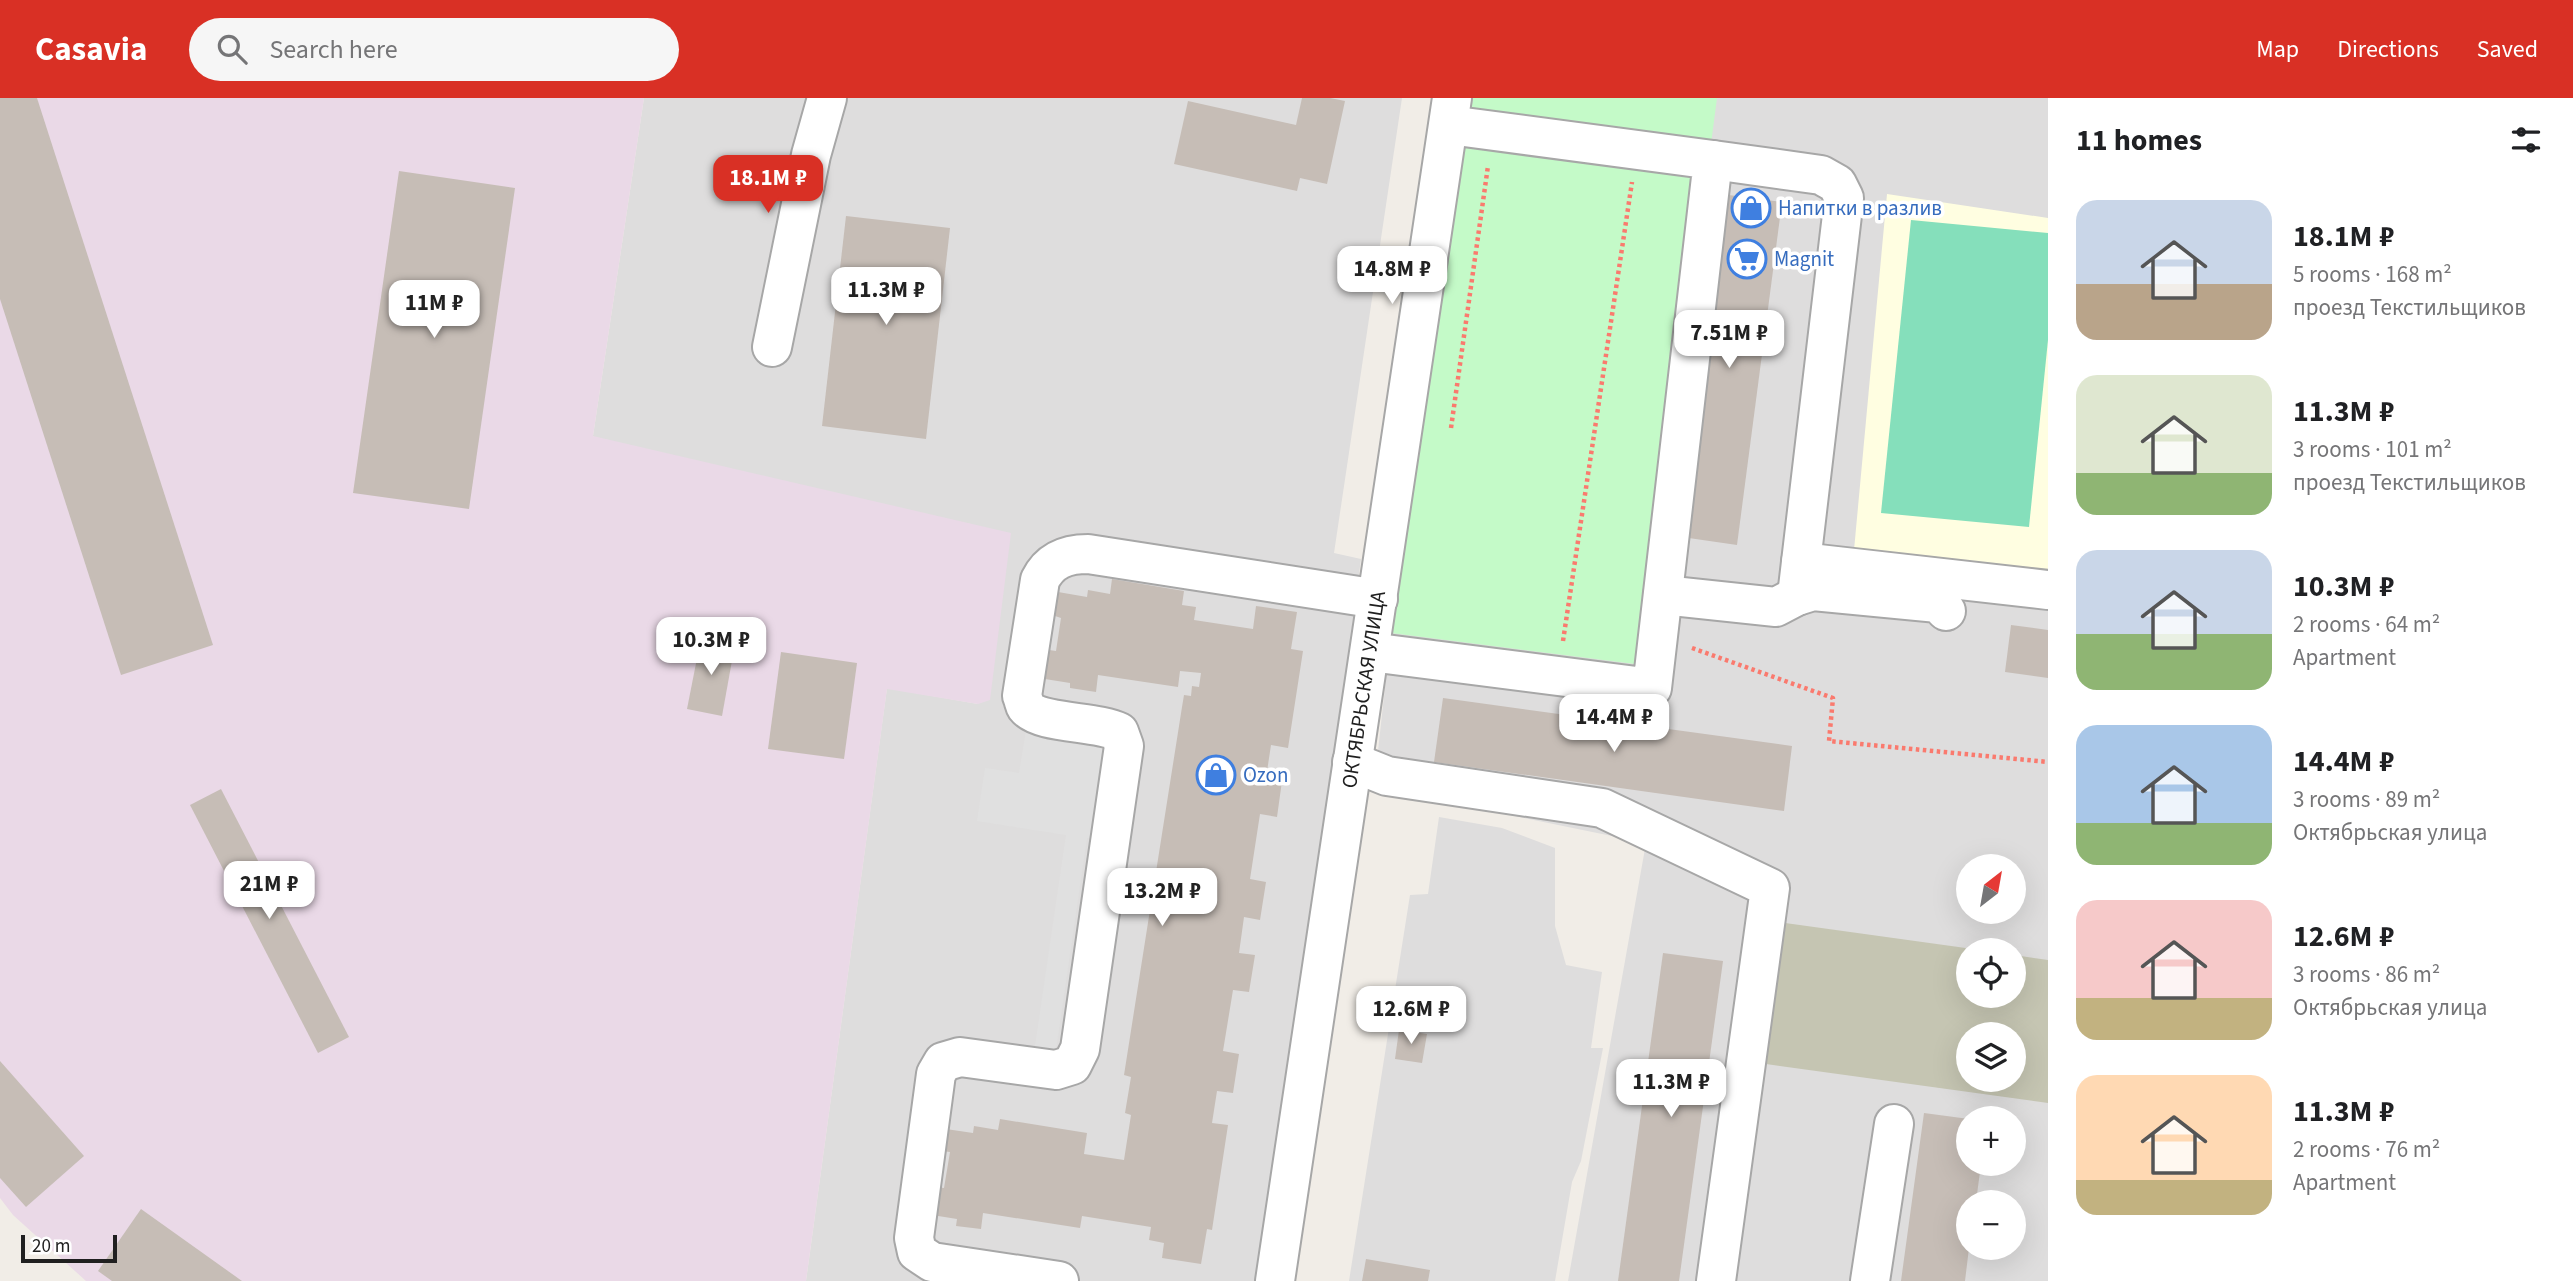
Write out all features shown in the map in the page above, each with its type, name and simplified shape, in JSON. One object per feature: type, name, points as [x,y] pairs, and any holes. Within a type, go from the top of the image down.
[{"type":"street","points":[[772,346],[811,155],[827,98]]},
{"type":"street","points":[[1451,111],[1493,131],[1821,175],[1837,184],[1844,198],[1799,579],[1776,607],[1663,595]]},
{"type":"street","name":"ОКТЯБРЬСКАЯ УЛИЦА","points":[[1275,1281],[1451,111]]},
{"type":"street","points":[[1370,652],[1652,688],[1713,160]]},
{"type":"street","points":[[1059,1281],[932,1262],[917,1252],[914,1238],[936,1074],[943,1062],[960,1057],[1056,1070],[1072,1065],[1080,1049],[1124,746],[1119,732],[1107,726],[1041,716],[1027,708],[1022,696],[1040,580],[1046,569],[1060,559],[1073,554],[1088,554],[1378,599]]},
{"type":"street","points":[[1799,579],[2048,590]]},
{"type":"street","points":[[1799,579],[1812,592],[1938,603],[1946,611]]},
{"type":"street","points":[[1352,762],[1387,775],[1602,808],[1770,888],[1716,1281]]},
{"type":"street","points":[[1870,1281],[1894,1124]]},
{"type":"path","points":[[1451,428],[1493,131]]},
{"type":"path","points":[[1557,676],[1637,150]]},
{"type":"path","points":[[1658,635],[1833,698],[1829,741],[2048,762]]},
{"type":"shaded area","points":[[0,98],[644,98],[593,436],[1011,533],[990,700],[978,704],[887,689],[806,1281],[86,1281],[13,1215],[0,1198]]},
{"type":"shaded area","points":[[644,98],[1402,98],[1334,553],[1361,559],[1265,1281],[806,1281],[887,688],[978,704],[593,436]]},
{"type":"shaded area","points":[[1473,98],[2048,98],[2048,1281],[1568,1281],[1646,843],[1374,787],[1391,633]]},
{"type":"shaded area","points":[[1887,194],[2048,218],[2048,582],[1853,561]]},
{"type":"shaded area","points":[[1027,725],[1117,739],[1102,840],[1087,838],[1056,1050],[1035,1046],[1066,835],[977,821],[985,768],[1019,773]]},
{"type":"shaded area","points":[[1439,817],[1502,828],[1555,848],[1555,926],[1566,965],[1602,972],[1591,1048],[1603,1048],[1581,1161],[1572,1182],[1555,1281],[1349,1281],[1410,895],[1428,894]]},
{"type":"shaded area","points":[[1778,922],[1956,947],[1956,1008],[2026,1008],[2026,957],[2048,960],[2048,1103],[1969,1092],[2026,1092],[2026,1022],[1956,1022],[1956,1090],[1759,1063]]},
{"type":"green space","points":[[1473,98],[1717,98],[1643,665],[1391,633]]},
{"type":"green space","points":[[1911,220],[2048,233],[2048,340],[2029,527],[1881,513]]},
{"type":"building","points":[[0,98],[37,98],[213,645],[121,675],[0,299]]},
{"type":"building","points":[[1302,98],[1345,101],[1327,184],[1300,178],[1297,191],[1174,164],[1188,101],[1296,125]]},
{"type":"building","points":[[399,171],[515,188],[469,509],[353,493]]},
{"type":"building","points":[[1721,194],[1782,202],[1737,545],[1675,536]]},
{"type":"building","points":[[846,216],[950,228],[926,439],[822,426]]},
{"type":"building","points":[[1112,579],[1184,591],[1182,605],[1196,607],[1194,620],[1253,629],[1256,606],[1297,612],[1291,649],[1303,651],[1288,748],[1271,745],[1266,778],[1282,781],[1277,817],[1260,814],[1250,879],[1266,882],[1260,920],[1244,917],[1239,953],[1255,955],[1249,992],[1233,990],[1223,1051],[1239,1054],[1233,1093],[1217,1091],[1212,1123],[1228,1125],[1212,1230],[1207,1229],[1201,1264],[1162,1258],[1164,1243],[1149,1240],[1151,1227],[1082,1216],[1080,1228],[983,1213],[981,1229],[956,1226],[957,1219],[932,1215],[937,1187],[944,1188],[950,1152],[942,1151],[946,1129],[973,1133],[974,1126],[998,1130],[1000,1119],[1087,1133],[1084,1154],[1124,1160],[1131,1115],[1125,1113],[1131,1077],[1124,1075],[1182,707],[1184,695],[1191,696],[1192,686],[1199,687],[1201,673],[1180,671],[1178,687],[1098,675],[1096,692],[1070,688],[1070,683],[1045,679],[1049,650],[1056,651],[1061,618],[1055,616],[1058,592],[1087,597],[1088,590],[1110,594]]},
{"type":"building","points":[[2011,625],[2048,630],[2048,678],[2005,672]]},
{"type":"building","points":[[701,638],[735,644],[722,716],[687,709]]},
{"type":"building","points":[[781,652],[857,663],[844,759],[768,749]]},
{"type":"building","points":[[1443,698],[1792,746],[1784,811],[1434,762]]},
{"type":"building","points":[[221,789],[349,1037],[318,1053],[190,805]]},
{"type":"building","points":[[1663,953],[1723,961],[1679,1281],[1618,1281]]},
{"type":"building","points":[[1399,1030],[1427,1034],[1422,1063],[1395,1059]]},
{"type":"building","points":[[0,1061],[84,1156],[26,1207],[0,1178]]},
{"type":"building","points":[[1924,1113],[1956,1117],[1956,1176],[1979,1176],[1978,1190],[1956,1190],[1956,1260],[1968,1260],[1965,1281],[1901,1281]]},
{"type":"building","points":[[141,1209],[242,1281],[112,1281],[98,1271]]},
{"type":"building","points":[[1366,1259],[1430,1270],[1428,1281],[1362,1281]]},
{"type":"place","name":"Напитки в разлив","points":[[1751,208]]},
{"type":"place","name":"Magnit","points":[[1747,259]]},
{"type":"place","name":"Ozon","points":[[1216,775]]}]
